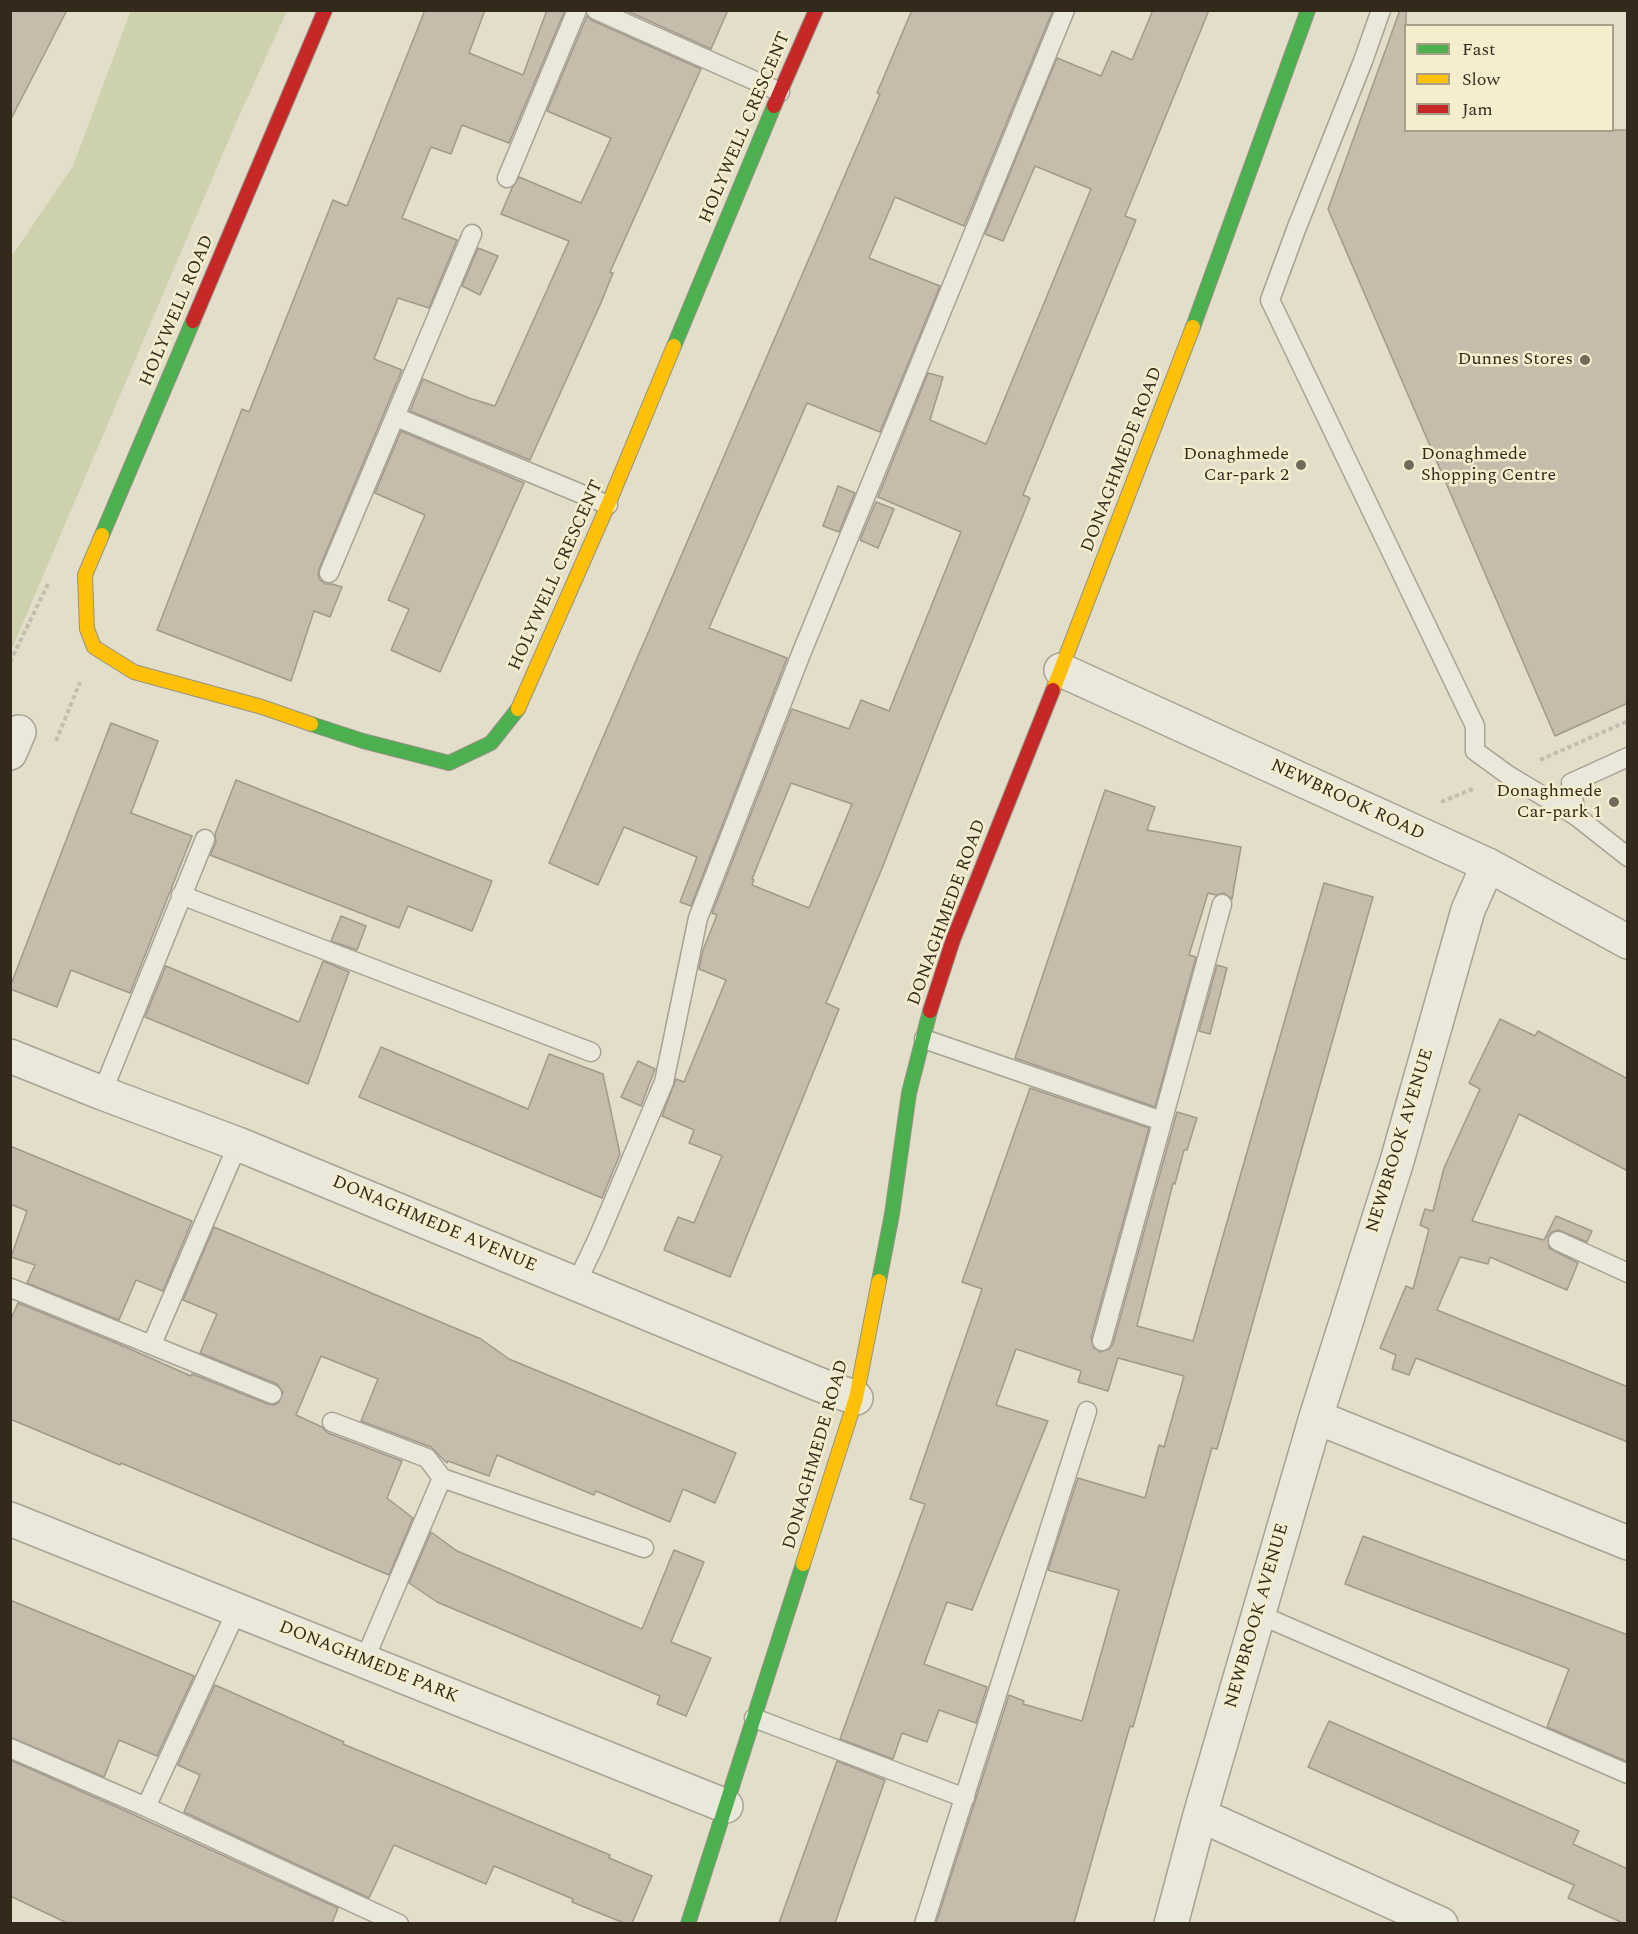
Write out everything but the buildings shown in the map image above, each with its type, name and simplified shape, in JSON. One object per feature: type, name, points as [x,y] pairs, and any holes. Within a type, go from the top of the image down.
[{"type":"street","name":"HOLYWELL ROAD","points":[[94,647],[87,629],[85,575],[325,10]]},
{"type":"street","name":"HOLYWELL CRESCENT","points":[[94,647],[134,672],[262,707],[363,741],[449,763],[491,743],[517,712],[608,505],[816,10]]},
{"type":"street","name":"DONAGHMEDE ROAD","points":[[688,1923],[856,1398],[892,1214],[909,1093],[931,1007],[953,940],[1061,670],[1212,278],[1308,10]]},
{"type":"street","name":"NEWBROOK ROAD","points":[[1061,670],[1488,865],[1628,942]]},
{"type":"street","name":"NEWBROOK AVENUE","points":[[1171,1923],[1200,1815],[1316,1417],[1397,1161],[1468,910],[1488,865]]},
{"type":"street","name":"DONAGHMEDE AVENUE","points":[[10,1056],[238,1144],[856,1398]]},
{"type":"street","points":[[1316,1417],[1628,1543]]},
{"type":"street","name":"DONAGHMEDE PARK","points":[[10,1519],[726,1806]]},
{"type":"street","points":[[1200,1815],[1441,1923]]},
{"type":"lane","points":[[507,178],[577,10]]},
{"type":"lane","points":[[596,10],[780,92]]},
{"type":"lane","points":[[576,1284],[664,1082],[698,918],[801,654],[1065,10]]},
{"type":"lane","points":[[1381,10],[1270,300],[1475,726],[1475,751],[1508,775],[1576,816],[1628,857]]},
{"type":"lane","points":[[329,573],[472,234]]},
{"type":"lane","points":[[396,417],[608,505]]},
{"type":"lane","points":[[1576,816],[1571,783],[1628,757]]},
{"type":"lane","points":[[102,1093],[205,839]]},
{"type":"lane","points":[[181,895],[591,1052]]},
{"type":"lane","points":[[1102,1341],[1222,904]]},
{"type":"lane","points":[[924,1039],[1162,1121]]},
{"type":"lane","points":[[152,1344],[238,1144]]},
{"type":"lane","points":[[1558,1241],[1628,1273]]},
{"type":"lane","points":[[11,1288],[272,1394]]},
{"type":"lane","points":[[924,1923],[1087,1411]]},
{"type":"lane","points":[[332,1422],[427,1458],[442,1478],[644,1548]]},
{"type":"lane","points":[[364,1661],[442,1478]]},
{"type":"lane","points":[[146,1807],[237,1610]]},
{"type":"lane","points":[[1258,1614],[1628,1774]]},
{"type":"lane","points":[[754,1718],[965,1798]]},
{"type":"lane","points":[[10,1748],[146,1807],[399,1923]]},
{"type":"path","points":[[10,662],[51,577]]},
{"type":"path","points":[[15,743],[54,746],[94,647]]},
{"type":"green space","points":[[131,10],[287,11],[239,116],[11,651],[11,257],[73,166]]},
{"type":"traffic: fast","points":[[1193,327],[1308,10]]},
{"type":"traffic: fast","points":[[674,346],[774,106]]},
{"type":"traffic: fast","points":[[102,535],[193,321]]},
{"type":"traffic: fast","points":[[311,724],[363,741],[449,763],[491,743],[518,709]]},
{"type":"traffic: fast","points":[[879,1281],[892,1214],[909,1093],[930,1011]]},
{"type":"traffic: fast","points":[[688,1924],[803,1564]]},
{"type":"traffic: slow","points":[[1053,690],[1193,327]]},
{"type":"traffic: slow","points":[[518,709],[608,505],[674,346]]},
{"type":"traffic: slow","points":[[102,535],[85,575],[87,629],[94,647],[134,672],[262,707],[311,724]]},
{"type":"traffic: slow","points":[[803,1564],[856,1398],[879,1281]]},
{"type":"traffic: jam","points":[[193,321],[325,10]]},
{"type":"traffic: jam","points":[[774,106],[816,10]]},
{"type":"traffic: jam","points":[[930,1011],[953,940],[1053,690]]},
{"type":"place","name":"Dunnes Stores","points":[[1585,360]]},
{"type":"place","name":"Donaghmede Car-park 2","points":[[1301,465]]},
{"type":"place","name":"Donaghmede Shopping Centre","points":[[1409,465]]},
{"type":"place","name":"Donaghmede Car-park 1","points":[[1614,802]]}]
